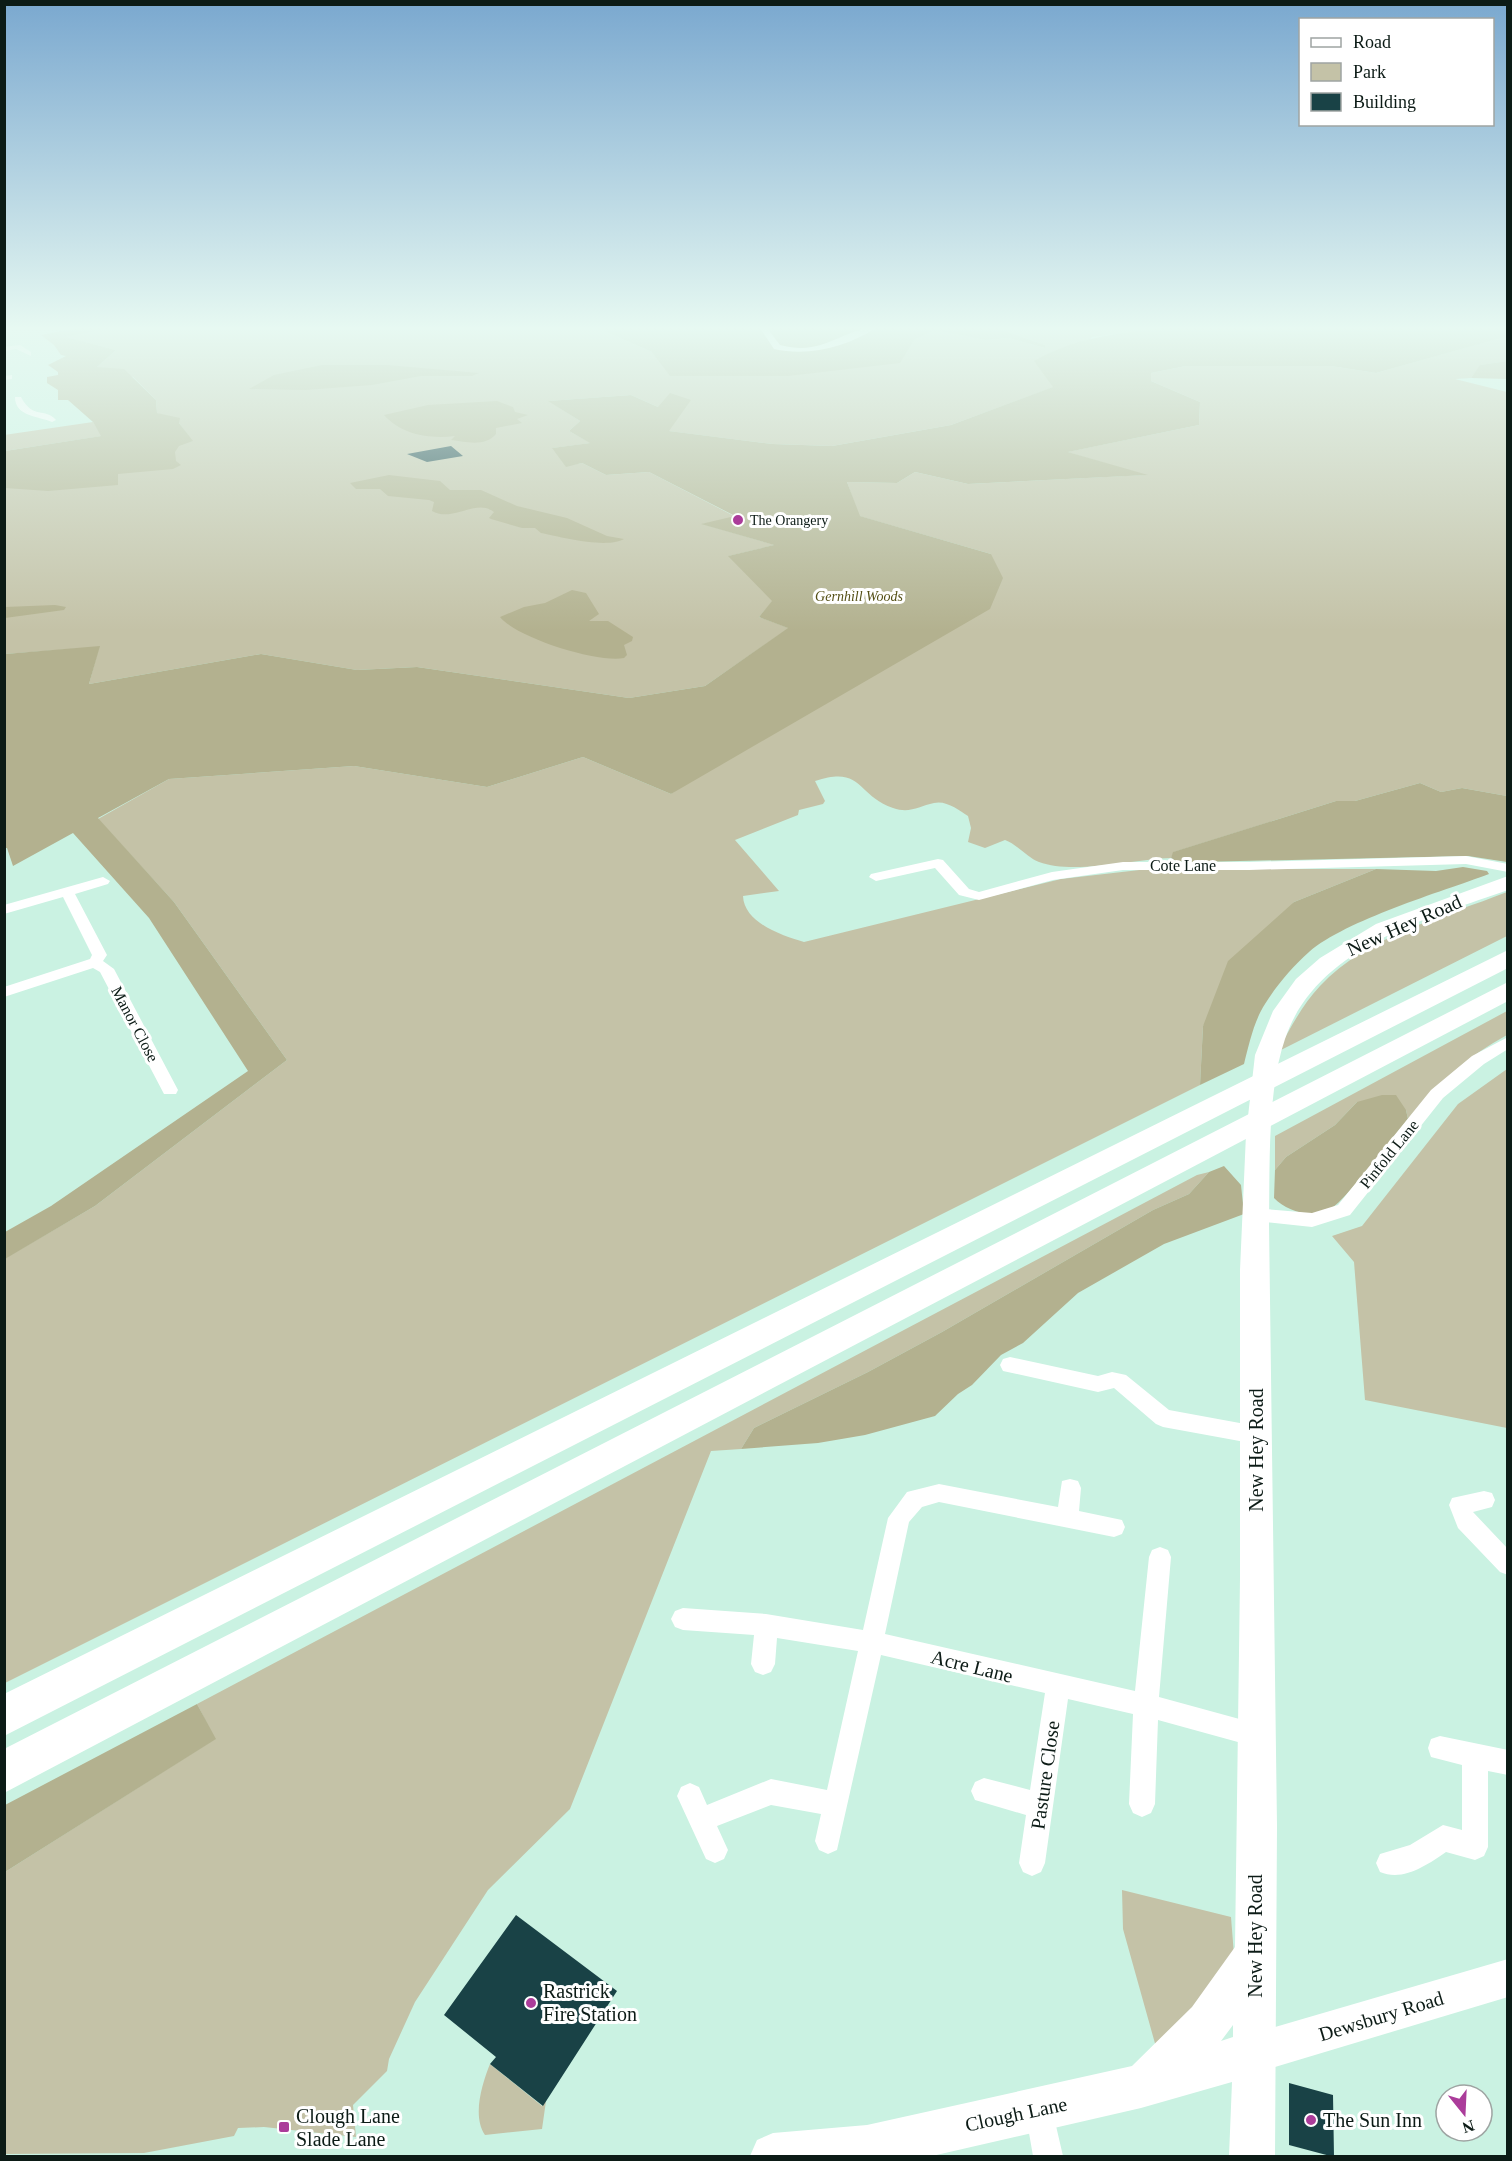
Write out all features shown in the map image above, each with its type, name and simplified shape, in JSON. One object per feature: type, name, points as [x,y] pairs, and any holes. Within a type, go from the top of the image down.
[{"type":"highway","points":[[4,1716],[1508,958]]},
{"type":"highway","points":[[4,1772],[1508,990]]},
{"type":"main road","name":"New Hey Road","points":[[1252,2157],[1255,2053],[1256,1735],[1254,1215],[1265,1059],[1273,1032],[1302,987],[1344,951],[1371,936],[1508,882]]},
{"type":"main road","points":[[1141,2086],[1184,2050],[1235,1990],[1254,1954]]},
{"type":"main road","name":"Dewsbury Road","points":[[1255,2053],[1508,1978]]},
{"type":"main road","name":"Clough Lane","points":[[772,2157],[865,2152],[1141,2086],[1255,2053]]},
{"type":"street","name":"Cote Lane","points":[[876,877],[938,863],[964,892],[979,896],[1052,876],[1124,866],[1249,866],[1466,860],[1508,868]]},
{"type":"street","points":[[4,910],[103,881]]},
{"type":"street","points":[[4,992],[95,962],[100,955],[67,891]]},
{"type":"street","name":"Manor Close","points":[[95,962],[106,969],[170,1090]]},
{"type":"street","name":"Pinfold Lane","points":[[1254,1215],[1307,1221],[1333,1217],[1344,1210],[1437,1094],[1478,1060],[1508,1042]]},
{"type":"street","points":[[1010,1365],[1098,1384],[1112,1380],[1119,1382],[1163,1418],[1256,1434]]},
{"type":"street","points":[[1068,1517],[1070,1488]]},
{"type":"street","points":[[828,1841],[834,1804],[898,1518],[915,1498],[939,1493],[1113,1527]]},
{"type":"street","points":[[1484,1500],[1460,1505],[1466,1521],[1508,1565]]},
{"type":"street","points":[[1142,1804],[1146,1706],[1161,1557]]},
{"type":"street","name":"Acre Lane","points":[[683,1619],[766,1625],[872,1642],[1146,1706],[1256,1735]]},
{"type":"street","points":[[763,1664],[766,1625]]},
{"type":"street","name":"Pasture Close","points":[[1032,1863],[1058,1687]]},
{"type":"street","points":[[1440,1748],[1508,1763]]},
{"type":"street","points":[[1389,1863],[1416,1857],[1443,1838],[1475,1847],[1475,1755]]},
{"type":"street","points":[[984,1791],[1040,1805]]},
{"type":"street","points":[[701,1820],[771,1792],[834,1804]]},
{"type":"street","points":[[690,1796],[715,1850]]},
{"type":"street","points":[[1040,2110],[1048,2157]]},
{"type":"green space","points":[[46,429],[97,429],[102,436],[5,451],[4,435]]},
{"type":"green space","points":[[97,429],[184,429],[193,441],[179,446],[175,452],[176,461],[181,465],[173,469],[118,474],[118,485],[48,491],[5,488],[5,451],[101,436]]},
{"type":"green space","points":[[183,429],[571,429],[569,431],[591,443],[553,448],[566,466],[582,463],[606,475],[649,472],[736,517],[703,524],[775,545],[729,556],[773,601],[759,617],[789,628],[705,686],[629,698],[417,667],[357,670],[261,654],[89,684],[99,647],[5,654],[4,476],[192,441]]},
{"type":"green space","points":[[403,429],[496,429],[496,434],[487,441],[469,442],[451,440],[455,436],[435,437]]},
{"type":"green space","name":"Gernhill Woods","points":[[571,429],[671,429],[669,431],[773,444],[832,446],[929,429],[1180,429],[1068,452],[1148,475],[968,484],[915,472],[897,483],[847,482],[860,516],[991,554],[1003,578],[990,609],[671,794],[583,757],[487,787],[354,766],[169,779],[98,818],[174,902],[287,1060],[95,1206],[5,1259],[5,1232],[51,1206],[248,1071],[149,918],[73,833],[13,866],[7,848],[4,848],[5,654],[100,646],[89,684],[261,654],[357,670],[417,667],[629,698],[705,686],[788,628],[759,617],[772,601],[728,556],[774,545],[701,524],[735,516],[649,472],[606,475],[582,463],[566,467],[552,448],[590,443],[569,431]]},
{"type":"green space","points":[[667,429],[929,429],[832,446],[773,444],[668,431]]},
{"type":"green space","points":[[1180,429],[1507,429],[1507,796],[1462,788],[1441,792],[1420,783],[1355,801],[1336,801],[1174,852],[1171,858],[1069,867],[1039,862],[1005,840],[985,848],[968,842],[971,828],[968,816],[948,804],[939,802],[909,810],[899,810],[881,802],[851,779],[831,777],[815,781],[825,801],[823,804],[799,810],[798,815],[735,840],[779,891],[743,896],[750,914],[766,927],[804,942],[1061,879],[1148,869],[1376,869],[1294,902],[1203,1026],[1200,1085],[5,1683],[4,1259],[95,1206],[287,1060],[174,902],[98,819],[169,779],[354,766],[487,787],[583,757],[671,794],[991,554],[859,516],[847,482],[897,483],[915,472],[968,484],[1145,475],[1067,452]]},
{"type":"green space","points":[[389,475],[440,481],[450,490],[481,490],[517,506],[567,518],[607,536],[624,539],[616,542],[595,543],[541,533],[535,528],[522,528],[491,519],[489,518],[494,512],[487,508],[440,514],[432,511],[434,502],[429,500],[388,496],[380,489],[356,489],[350,483]]},
{"type":"green space","points":[[572,590],[586,593],[599,614],[589,621],[608,621],[633,637],[632,641],[624,645],[627,655],[624,658],[596,657],[558,647],[523,633],[500,617],[524,607],[545,603]]},
{"type":"green space","points":[[55,605],[66,607],[64,610],[5,618],[5,607]]},
{"type":"green space","points":[[1420,783],[1441,792],[1462,788],[1507,796],[1507,862],[1468,856],[1197,862],[1176,861],[1171,858],[1173,852],[1336,801],[1355,801]]},
{"type":"green space","points":[[1463,867],[1487,871],[1489,874],[1370,918],[1325,940],[1309,952],[1285,976],[1261,1011],[1252,1033],[1244,1064],[1200,1085],[1203,1026],[1228,961],[1294,902],[1376,869],[1436,871]]},
{"type":"green space","points":[[1507,892],[1507,936],[1277,1052],[1308,1001],[1339,968],[1384,940],[1408,929]]},
{"type":"green space","points":[[1507,1011],[1507,1035],[1479,1052],[1454,1072],[1408,1119],[1406,1110],[1357,1102],[1335,1125],[1286,1157],[1275,1170],[1275,1136]]},
{"type":"green space","points":[[1507,1069],[1507,1428],[1365,1400],[1354,1262],[1332,1236],[1362,1226],[1458,1104]]},
{"type":"green space","points":[[1382,1095],[1396,1095],[1406,1110],[1408,1119],[1358,1182],[1337,1204],[1322,1213],[1307,1214],[1285,1207],[1274,1198],[1275,1170],[1286,1157],[1335,1125],[1357,1102]]},
{"type":"green space","points":[[1224,1166],[1241,1185],[1244,1214],[1164,1244],[1078,1293],[1023,1343],[1001,1355],[972,1385],[958,1394],[935,1416],[865,1435],[818,1443],[741,1449],[754,1428],[868,1372],[942,1332],[1153,1210],[1189,1194],[1209,1172]]},
{"type":"green space","points":[[1209,1172],[1189,1194],[1153,1210],[868,1372],[754,1428],[741,1449],[711,1451],[570,1809],[488,1890],[415,2002],[389,2059],[387,2071],[353,2105],[356,2137],[264,2127],[238,2128],[234,2136],[144,2153],[5,2154],[5,1872],[215,1739],[197,1704],[1197,1175]]},
{"type":"green space","points":[[197,1704],[216,1739],[5,1872],[5,1805]]},
{"type":"green space","points":[[1122,1890],[1231,1917],[1234,1955],[1223,1981],[1156,2047],[1123,1929]]},
{"type":"green space","points":[[490,2064],[542,2106],[546,2101],[542,2129],[485,2135],[479,2119],[479,2109],[481,2090]]},
{"type":"building","points":[[451,446],[463,456],[427,462],[407,454]]},
{"type":"building","name":"Rastrick Fire Station","points":[[516,1915],[617,1991],[543,2106],[490,2064],[496,2057],[444,2015]]},
{"type":"building","name":"The Sun Inn","points":[[1289,2083],[1333,2095],[1334,2157],[1289,2145]]},
{"type":"place","name":"The Orangery","points":[[738,520]]},
{"type":"place","name":"Rastrick Fire Station","points":[[531,2003]]},
{"type":"place","name":"The Sun Inn","points":[[1311,2120]]},
{"type":"place","name":"Clough Lane Slade Lane","points":[[284,2127]]}]
